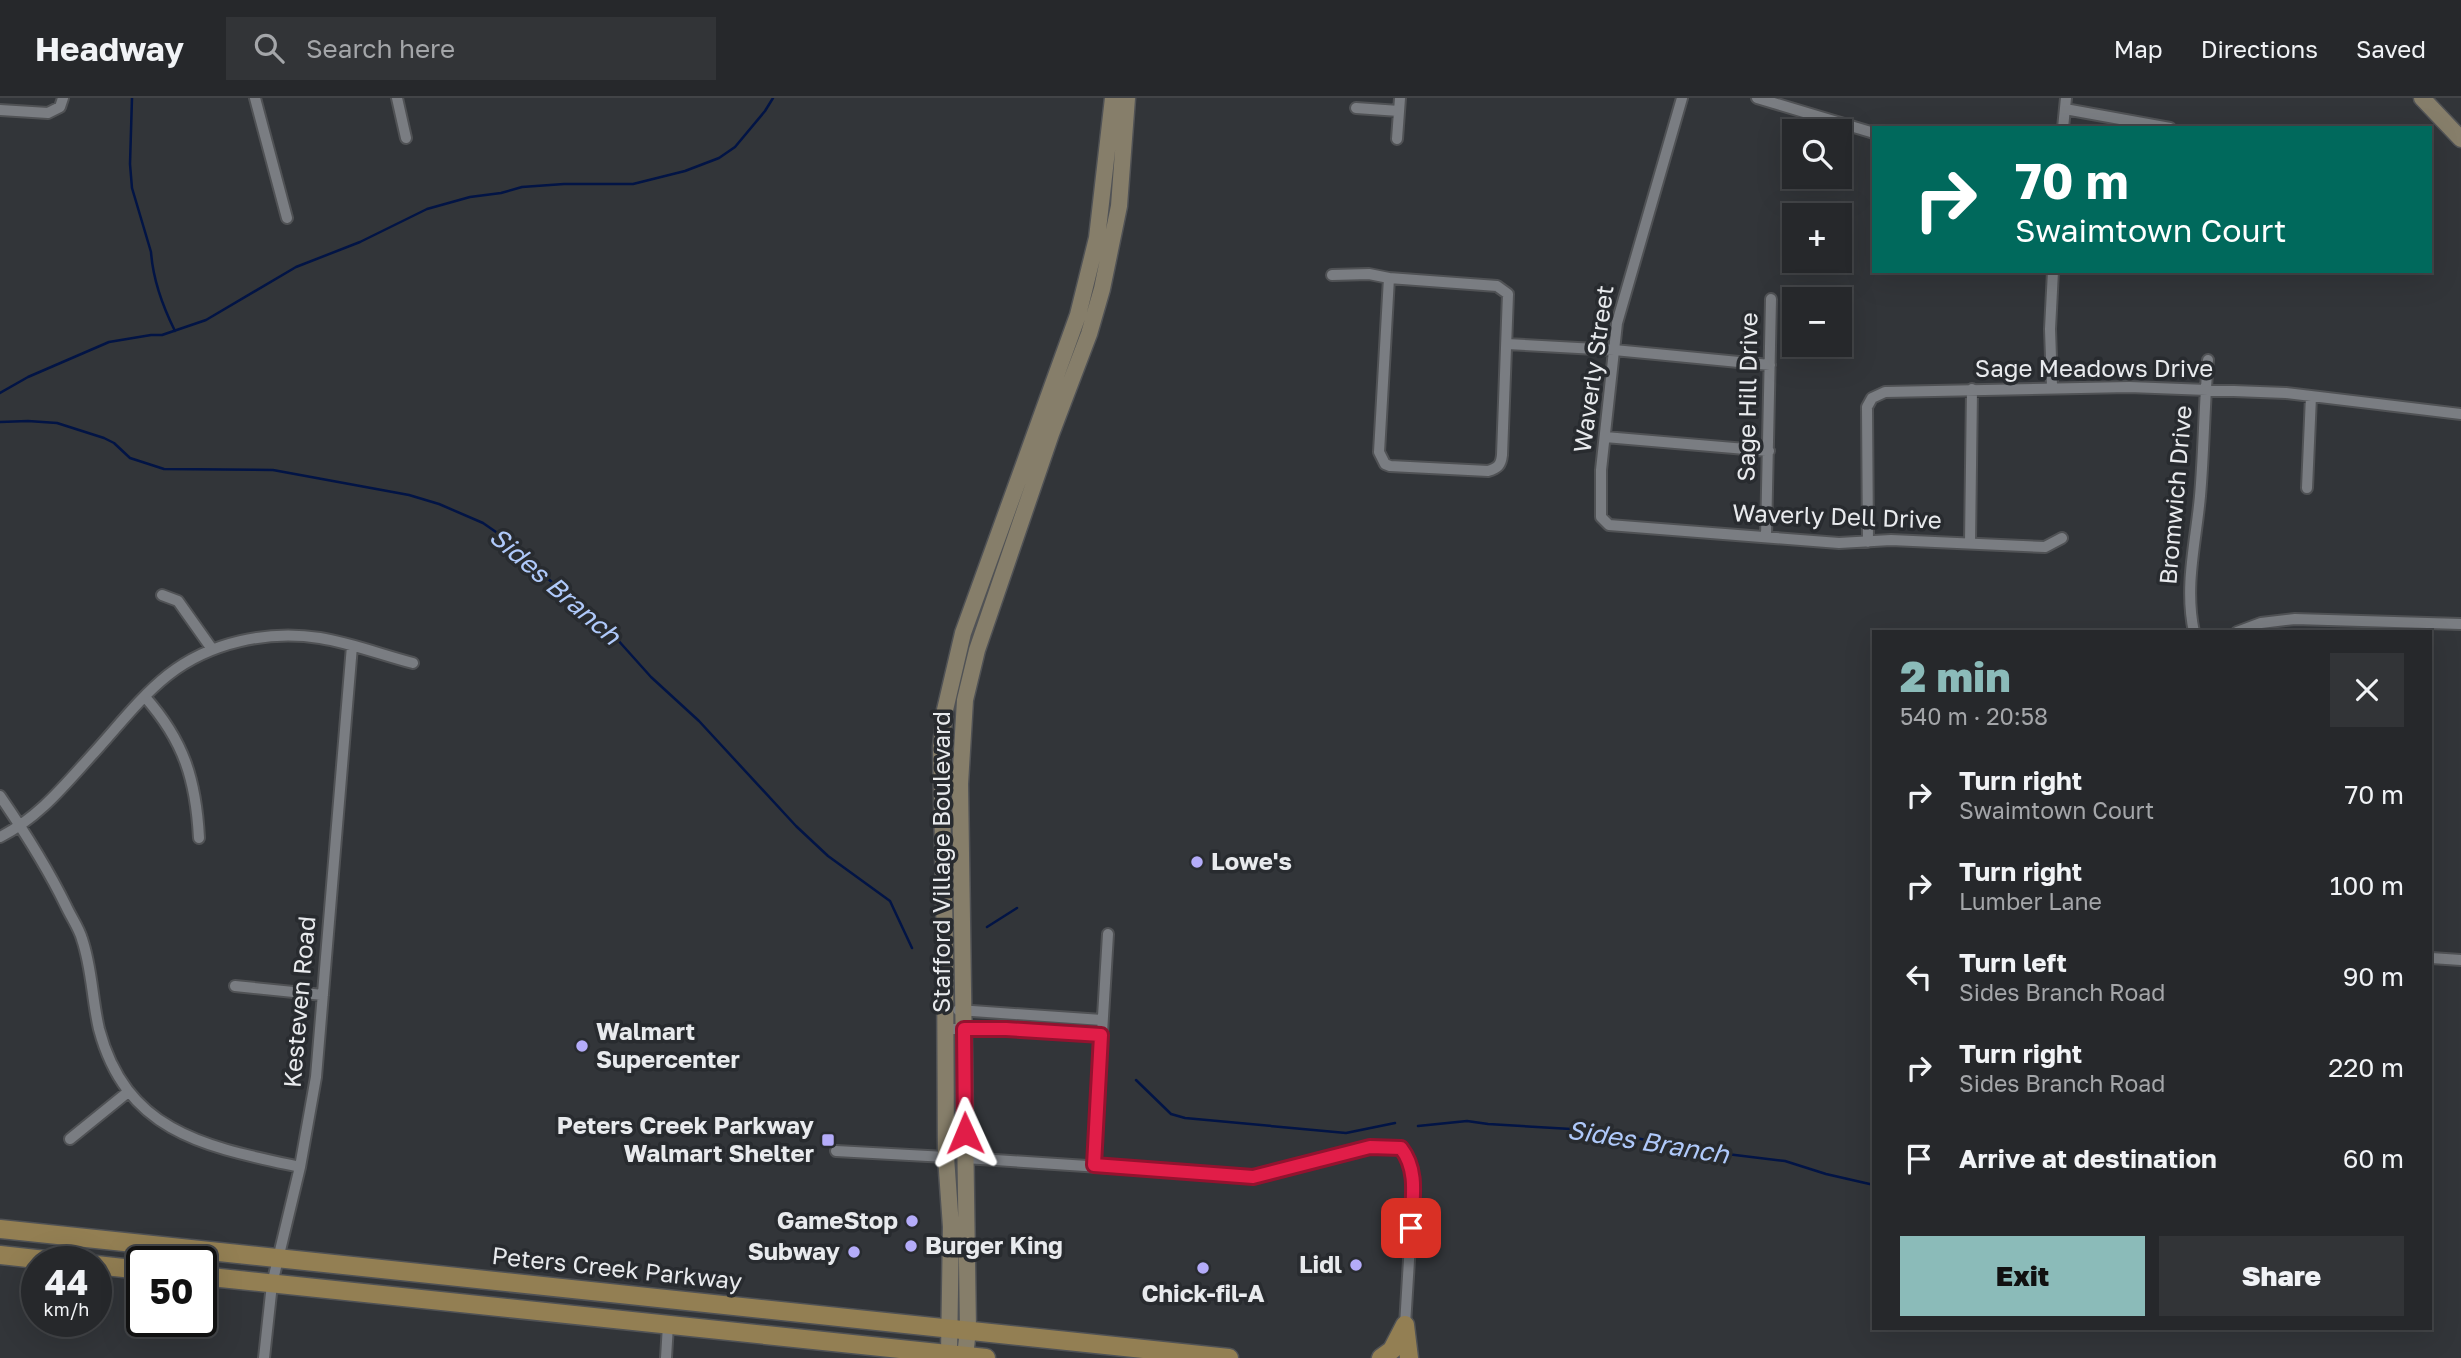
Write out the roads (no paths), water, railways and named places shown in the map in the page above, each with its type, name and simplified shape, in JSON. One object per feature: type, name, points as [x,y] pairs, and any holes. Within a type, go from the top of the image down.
[{"type":"main road","name":"Stafford Village Boulevard","points":[[959,1329],[946,1157],[941,747],[945,710],[963,633],[1078,315],[1097,237],[1113,98]]},
{"type":"main road","name":"Stafford Village Boulevard","points":[[957,1355],[965,1158],[960,784],[965,699],[976,650],[1084,347],[1102,289],[1119,206],[1125,154],[1127,98]]},
{"type":"main road","points":[[2422,98],[2461,139]]},
{"type":"main road","name":"Peters Creek Parkway","points":[[0,1229],[1229,1358]]},
{"type":"main road","points":[[0,1255],[21,1257]]},
{"type":"main road","name":"Peters Creek Parkway","points":[[217,1278],[986,1358]]},
{"type":"main road","points":[[1381,1358],[1392,1350],[1405,1325]]},
{"type":"main road","points":[[1405,1325],[1409,1358]]},
{"type":"street","points":[[0,110],[48,113],[60,107],[63,98]]},
{"type":"street","points":[[255,98],[287,218]]},
{"type":"street","points":[[397,98],[406,138]]},
{"type":"street","points":[[1398,139],[1400,98]]},
{"type":"street","name":"Waverly Street","points":[[1609,524],[1601,517],[1600,504],[1617,323],[1682,98]]},
{"type":"street","points":[[1757,98],[1872,132]]},
{"type":"street","points":[[2063,126],[2065,103],[2162,126]]},
{"type":"street","points":[[1356,108],[1399,111]]},
{"type":"street","points":[[2052,387],[2050,329],[2053,273]]},
{"type":"street","points":[[1332,275],[1368,274],[1497,286],[1508,295],[1502,455],[1501,464],[1496,469],[1488,471],[1385,464],[1379,452],[1389,278]]},
{"type":"street","name":"Sage Hill Drive","points":[[1766,537],[1771,299]]},
{"type":"street","points":[[1507,344],[1614,350],[1770,365]]},
{"type":"street","name":"Bromwich Drive","points":[[2194,630],[2189,587],[2200,498],[2208,360]]},
{"type":"street","name":"Sage Meadows Drive","points":[[1868,541],[1867,407],[1872,398],[1885,392],[2052,387],[2206,390],[2311,396],[2461,414]]},
{"type":"street","points":[[1970,543],[1972,390]]},
{"type":"street","points":[[2307,488],[2311,396]]},
{"type":"street","points":[[1605,437],[1769,451]]},
{"type":"street","name":"Waverly Dell Drive","points":[[1609,524],[1839,543],[1892,540],[2045,547],[2062,538]]},
{"type":"street","points":[[162,595],[178,601],[212,649]]},
{"type":"street","points":[[2242,630],[2261,623],[2294,619],[2461,624]]},
{"type":"street","points":[[0,837],[44,808],[168,675],[212,649],[249,639],[279,636],[320,638],[413,663]]},
{"type":"street","name":"Kesteven Road","points":[[264,1358],[272,1284],[300,1167],[316,1077],[352,646]]},
{"type":"street","points":[[145,697],[162,716],[180,744],[192,776],[199,838]]},
{"type":"street","points":[[0,796],[55,883],[82,938],[100,1031],[110,1060],[128,1092],[149,1112],[182,1135],[235,1153],[300,1167]]},
{"type":"street","points":[[1094,1165],[1108,934]]},
{"type":"street","points":[[2432,958],[2461,960]]},
{"type":"street","points":[[235,986],[323,995]]},
{"type":"street","points":[[945,1009],[1102,1020]]},
{"type":"street","points":[[1033,1031],[1034,1014]]},
{"type":"street","points":[[945,1029],[1101,1035]]},
{"type":"street","points":[[70,1139],[128,1092]]},
{"type":"street","points":[[965,1158],[1253,1177],[1370,1147],[1401,1148],[1408,1157],[1414,1179],[1405,1325]]},
{"type":"street","points":[[836,1151],[946,1157]]},
{"type":"street","points":[[666,1358],[668,1325]]},
{"type":"waterway","points":[[132,98],[132,188],[151,252],[159,292],[175,331]]},
{"type":"waterway","points":[[0,393],[28,377],[109,342],[162,335],[206,320],[296,267],[360,242],[427,209],[522,187],[633,184],[685,171],[719,158],[735,147],[773,98]]},
{"type":"waterway","name":"Sides Branch","points":[[0,422],[57,423],[104,438],[114,443],[130,458],[164,469],[273,470],[409,495],[439,504],[483,523],[599,619],[651,677],[699,721],[796,826],[828,856],[890,901],[912,948]]},
{"type":"waterway","name":"Sides Branch","points":[[987,927],[1017,908]]},
{"type":"waterway","name":"Sides Branch","points":[[1136,1080],[1171,1114],[1185,1118],[1346,1133],[1395,1123]]},
{"type":"waterway","name":"Sides Branch","points":[[1418,1126],[1467,1121],[1605,1131],[1686,1149],[1785,1161],[1872,1185]]},
{"type":"place","name":"Lowe's","points":[[1197,862]]},
{"type":"place","name":"Walmart Supercenter","points":[[582,1046]]},
{"type":"place","name":"Peters Creek Parkway Walmart Shelter","points":[[828,1140]]},
{"type":"place","name":"GameStop","points":[[912,1221]]},
{"type":"place","name":"Burger King","points":[[911,1246]]},
{"type":"place","name":"Subway","points":[[854,1252]]},
{"type":"place","name":"Lidl","points":[[1356,1265]]},
{"type":"place","name":"Chick-fil-A","points":[[1203,1268]]}]
